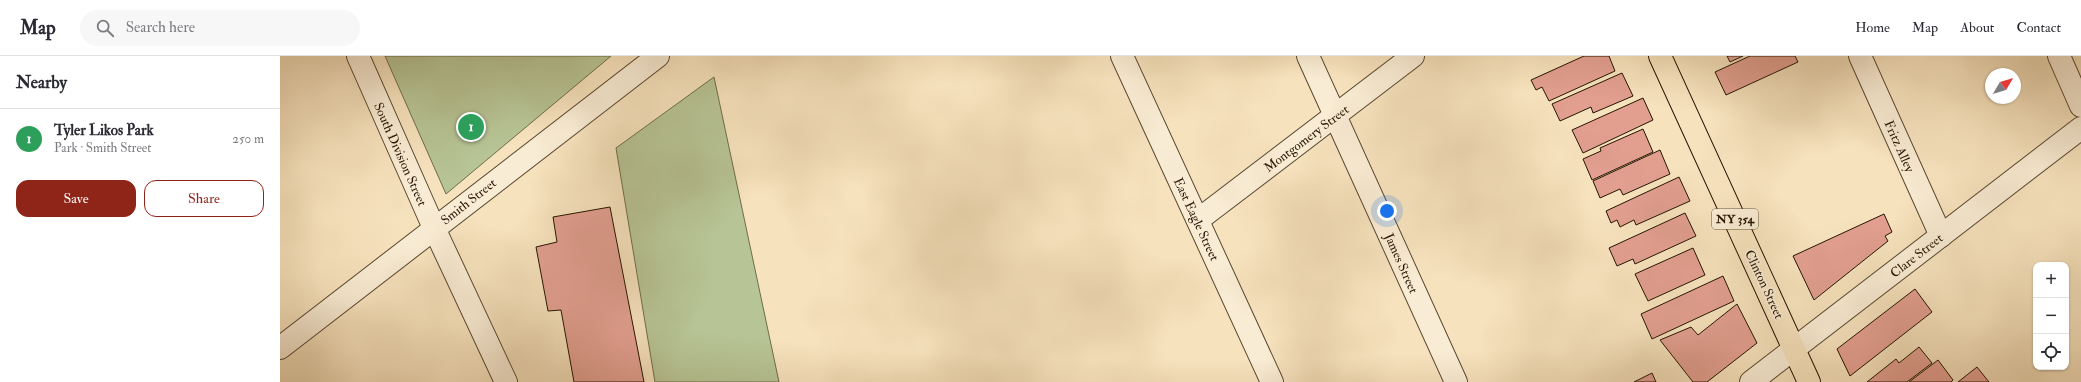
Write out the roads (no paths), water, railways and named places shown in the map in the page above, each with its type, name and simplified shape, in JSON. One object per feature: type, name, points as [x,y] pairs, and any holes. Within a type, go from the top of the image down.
[{"type":"main road","name":"Clinton Street","points":[[1660,56],[1809,382]]},
{"type":"street","name":"South Division Street","points":[[358,56],[434,228],[506,382]]},
{"type":"street","name":"Smith Street","points":[[280,348],[658,56]]},
{"type":"street","name":"East Eagle Street","points":[[1122,56],[1272,382]]},
{"type":"street","name":"James Street","points":[[1308,56],[1456,382]]},
{"type":"street","name":"Montgomery Street","points":[[1198,220],[1413,56]]},
{"type":"street","name":"Fritz Alley","points":[[1860,56],[1941,236]]},
{"type":"street","points":[[2058,56],[2081,106]]},
{"type":"street","name":"Clare Street","points":[[1751,382],[2081,128]]},
{"type":"place","name":"Tyler Likos Park","points":[[471,127]]}]
